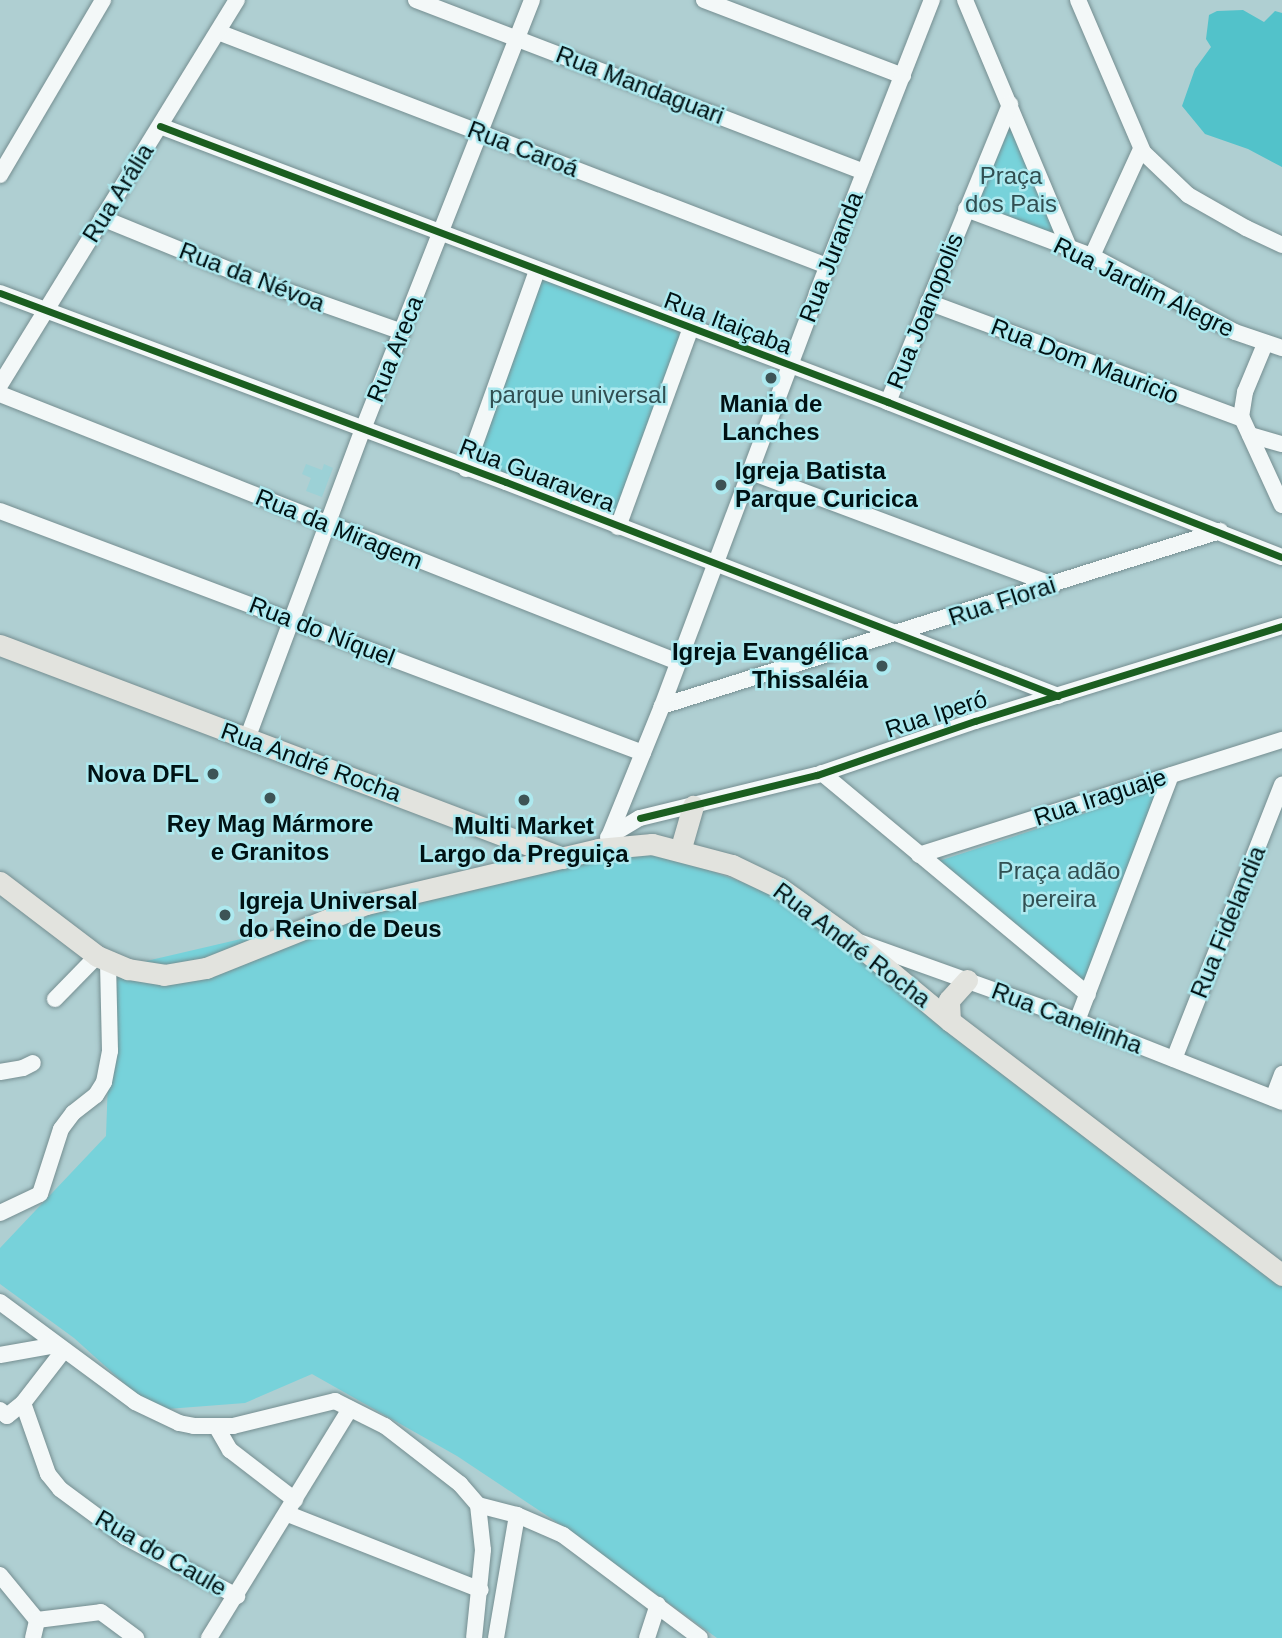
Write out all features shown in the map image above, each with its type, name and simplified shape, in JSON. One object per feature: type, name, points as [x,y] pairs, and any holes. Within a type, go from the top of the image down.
[{"type":"main road","name":"Rua André Rocha","points":[[0,645],[563,858],[604,841],[642,843],[732,865],[765,880],[850,939],[950,1021],[1282,1275]]},
{"type":"main road","points":[[680,851],[684,815]]},
{"type":"main road","points":[[0,883],[103,959],[164,975],[195,971],[366,904],[563,858]]},
{"type":"main road","points":[[950,1021],[949,1000],[967,981]]},
{"type":"street","points":[[0,175],[103,0]]},
{"type":"street","name":"Rua Arália","points":[[0,385],[237,0]]},
{"type":"street","name":"Rua Mandaguari","points":[[417,0],[864,172]]},
{"type":"street","name":"Rua Areca","points":[[247,739],[329,526],[363,429],[531,0]]},
{"type":"street","points":[[704,0],[903,76]]},
{"type":"street","name":"Rua Juranda","points":[[604,841],[629,790],[662,706],[827,266],[932,0]]},
{"type":"street","points":[[965,0],[1069,247]]},
{"type":"street","points":[[1078,0],[1141,149],[1188,195],[1245,228],[1282,245]]},
{"type":"street","name":"Rua Caroá","points":[[218,33],[827,266]]},
{"type":"street","name":"Rua Joanopolis","points":[[888,402],[1010,104]]},
{"type":"street","name":"Rua Itaiçaba","points":[[160,126],[790,368],[888,402],[1282,557]]},
{"type":"street","points":[[1091,256],[1141,149]]},
{"type":"street","name":"Rua Jardim Alegre","points":[[966,209],[1091,256],[1265,344],[1282,348]]},
{"type":"street","name":"Rua da Névoa","points":[[102,218],[244,276],[402,332]]},
{"type":"street","points":[[466,469],[537,271]]},
{"type":"street","name":"Rua Guaravera","points":[[0,293],[363,429],[1058,696]]},
{"type":"street","name":"Rua Dom Mauricio","points":[[928,302],[1242,419]]},
{"type":"street","points":[[618,527],[691,328]]},
{"type":"street","points":[[1265,344],[1245,392],[1242,419],[1282,505]]},
{"type":"street","name":"Rua da Miragem","points":[[0,394],[678,662]]},
{"type":"street","points":[[1250,435],[1282,444]]},
{"type":"street","points":[[751,472],[1054,585]]},
{"type":"street","name":"Rua do Níquel","points":[[0,511],[643,753]]},
{"type":"street","name":"Rua Florai","points":[[662,706],[900,634],[1220,531]]},
{"type":"street","name":"Rua Iperó","points":[[640,818],[684,815],[1282,626]]},
{"type":"street","name":"Rua Iraguaje","points":[[919,855],[1282,740]]},
{"type":"street","points":[[822,773],[1088,995]]},
{"type":"street","points":[[1077,1021],[1171,775]]},
{"type":"street","name":"Rua Fidelandia","points":[[1174,1059],[1282,785]]},
{"type":"street","points":[[604,841],[640,818],[629,809],[629,790]]},
{"type":"street","name":"Rua Canelinha","points":[[850,939],[1077,1021],[1277,1100]]},
{"type":"street","points":[[55,999],[103,959]]},
{"type":"street","points":[[0,1213],[40,1194],[61,1129],[73,1113],[96,1095],[104,1082],[110,1051],[103,959]]},
{"type":"street","points":[[0,1072],[23,1068],[33,1063]]},
{"type":"street","points":[[1277,1100],[1282,1074]]},
{"type":"street","points":[[0,1302],[145,1408],[178,1423],[216,1426],[242,1424],[329,1401],[385,1426],[438,1466],[469,1493],[478,1505],[483,1550],[474,1638]]},
{"type":"street","points":[[0,1354],[61,1348]]},
{"type":"street","points":[[0,1410],[7,1416],[23,1403],[61,1348]]},
{"type":"street","name":"Rua do Caule","points":[[23,1403],[48,1474],[60,1489],[125,1537],[237,1596]]},
{"type":"street","points":[[209,1638],[350,1409]]},
{"type":"street","points":[[216,1426],[230,1450],[291,1507],[481,1590]]},
{"type":"street","points":[[478,1505],[517,1515],[563,1535],[700,1638]]},
{"type":"street","points":[[496,1638],[517,1515]]},
{"type":"street","points":[[0,1575],[37,1620]]},
{"type":"street","points":[[647,1638],[658,1605]]},
{"type":"street","points":[[37,1620],[101,1612],[136,1638]]},
{"type":"street","points":[[33,1638],[37,1620]]},
{"type":"shaded area","points":[[1243,10],[1264,22],[1275,11],[1282,13],[1282,167],[1248,149],[1205,134],[1182,106],[1195,69],[1211,47],[1206,39],[1209,15],[1217,11]]},
{"type":"shaded area","points":[[306,464],[322,470],[324,464],[333,468],[322,497],[306,491],[311,478],[302,474]]},
{"type":"green space","name":"Praça dos Pais","points":[[1008,104],[1069,247],[968,209]]},
{"type":"green space","name":"parque universal","points":[[543,278],[685,334],[615,516],[479,465],[476,460],[536,284]]},
{"type":"green space","name":"Praça adão pereira","points":[[1162,788],[1086,985],[939,861]]},
{"type":"green space","points":[[641,846],[834,915],[1056,1105],[1282,1262],[1282,1638],[717,1638],[555,1521],[457,1456],[312,1374],[245,1403],[154,1410],[74,1338],[0,1284],[0,1248],[106,1136],[112,969]]},
{"type":"cycle path","points":[[160,126],[888,402],[1282,557]]},
{"type":"cycle path","points":[[0,293],[506,482],[1058,696]]},
{"type":"cycle path","points":[[640,818],[817,775],[975,721],[1282,626]]},
{"type":"place","name":"Mania de Lanches","points":[[771,378]]},
{"type":"place","name":"Igreja Batista Parque Curicica","points":[[721,485]]},
{"type":"place","name":"Igreja Evangélica Thissaléia","points":[[882,666]]},
{"type":"place","name":"Nova DFL","points":[[213,774]]},
{"type":"place","name":"Rey Mag Mármore e Granitos","points":[[270,798]]},
{"type":"place","name":"Multi Market Largo da Preguiça","points":[[524,800]]},
{"type":"place","name":"Igreja Universal do Reino de Deus","points":[[225,915]]}]
